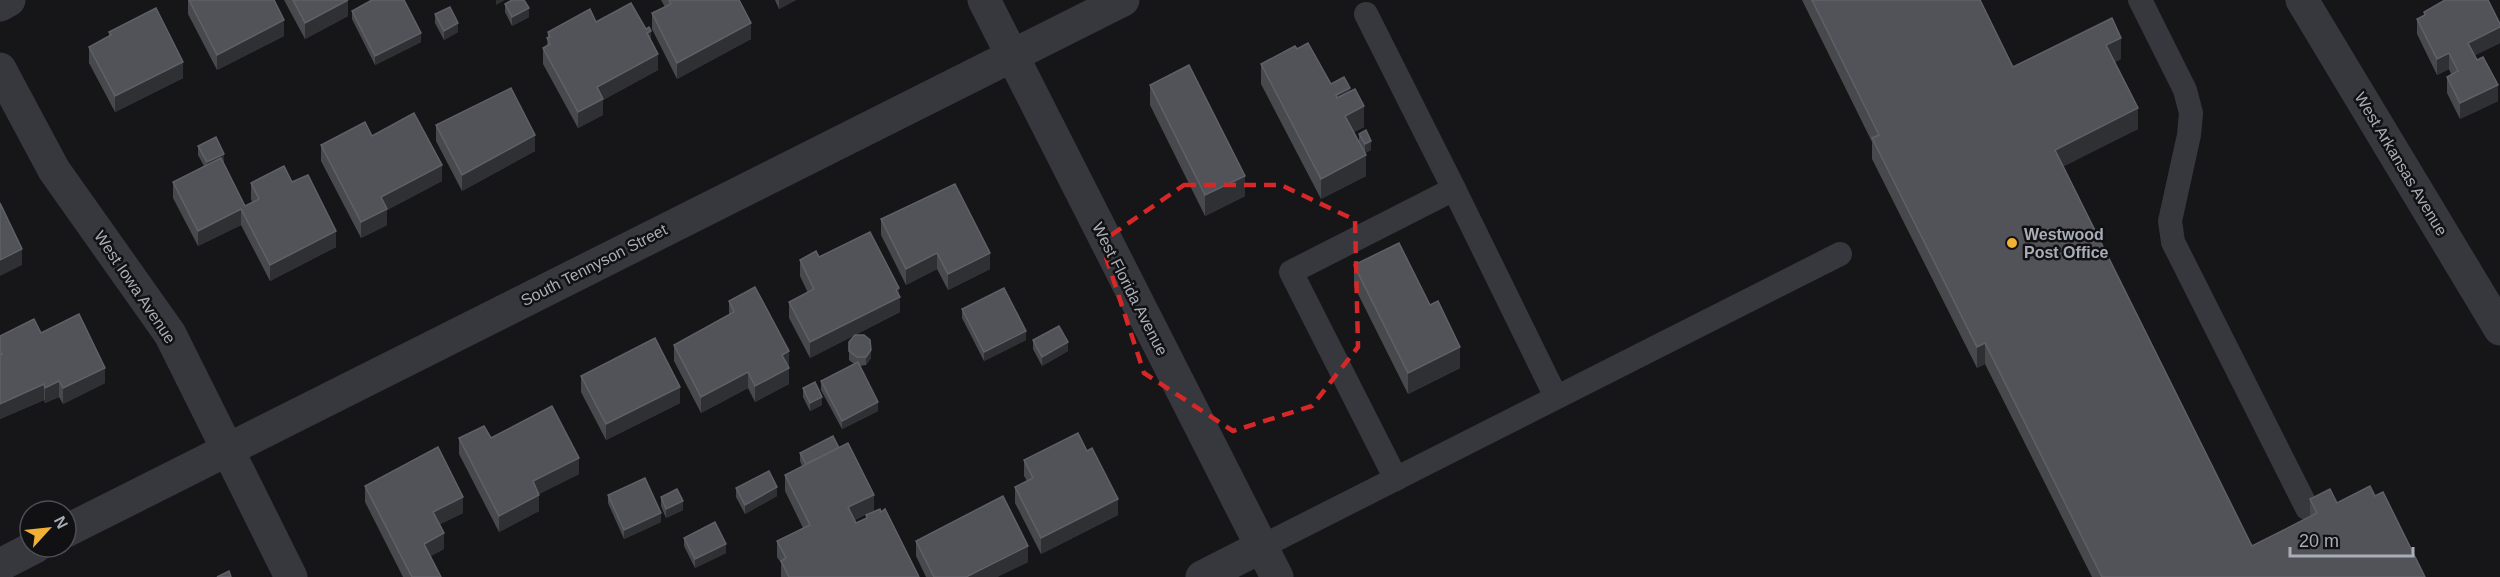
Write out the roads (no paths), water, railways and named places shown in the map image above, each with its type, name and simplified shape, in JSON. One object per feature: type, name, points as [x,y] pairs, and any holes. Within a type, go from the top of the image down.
[{"type":"street","points":[[0,5],[9,0]]},
{"type":"street","name":"West Florida Avenue","points":[[984,0],[1277,577]]},
{"type":"street","name":"South Tennyson Street","points":[[78,525],[1123,0]]},
{"type":"street","name":"West Arkansas Avenue","points":[[2302,0],[2500,329]]},
{"type":"street","name":"West Iowa Avenue","points":[[0,69],[54,170],[170,334],[291,577]]},
{"type":"street","points":[[1202,577],[1261,547]]},
{"type":"street","points":[[0,565],[18,555]]},
{"type":"lane","points":[[2140,0],[2185,90],[2191,113],[2189,135],[2170,221],[2173,243],[2307,508]]},
{"type":"lane","points":[[1366,14],[1556,397]]},
{"type":"lane","points":[[1396,478],[1291,272],[1454,189]]},
{"type":"lane","points":[[1261,547],[1840,254]]},
{"type":"place","name":"Westwood Post Office","points":[[2012,243]]}]
